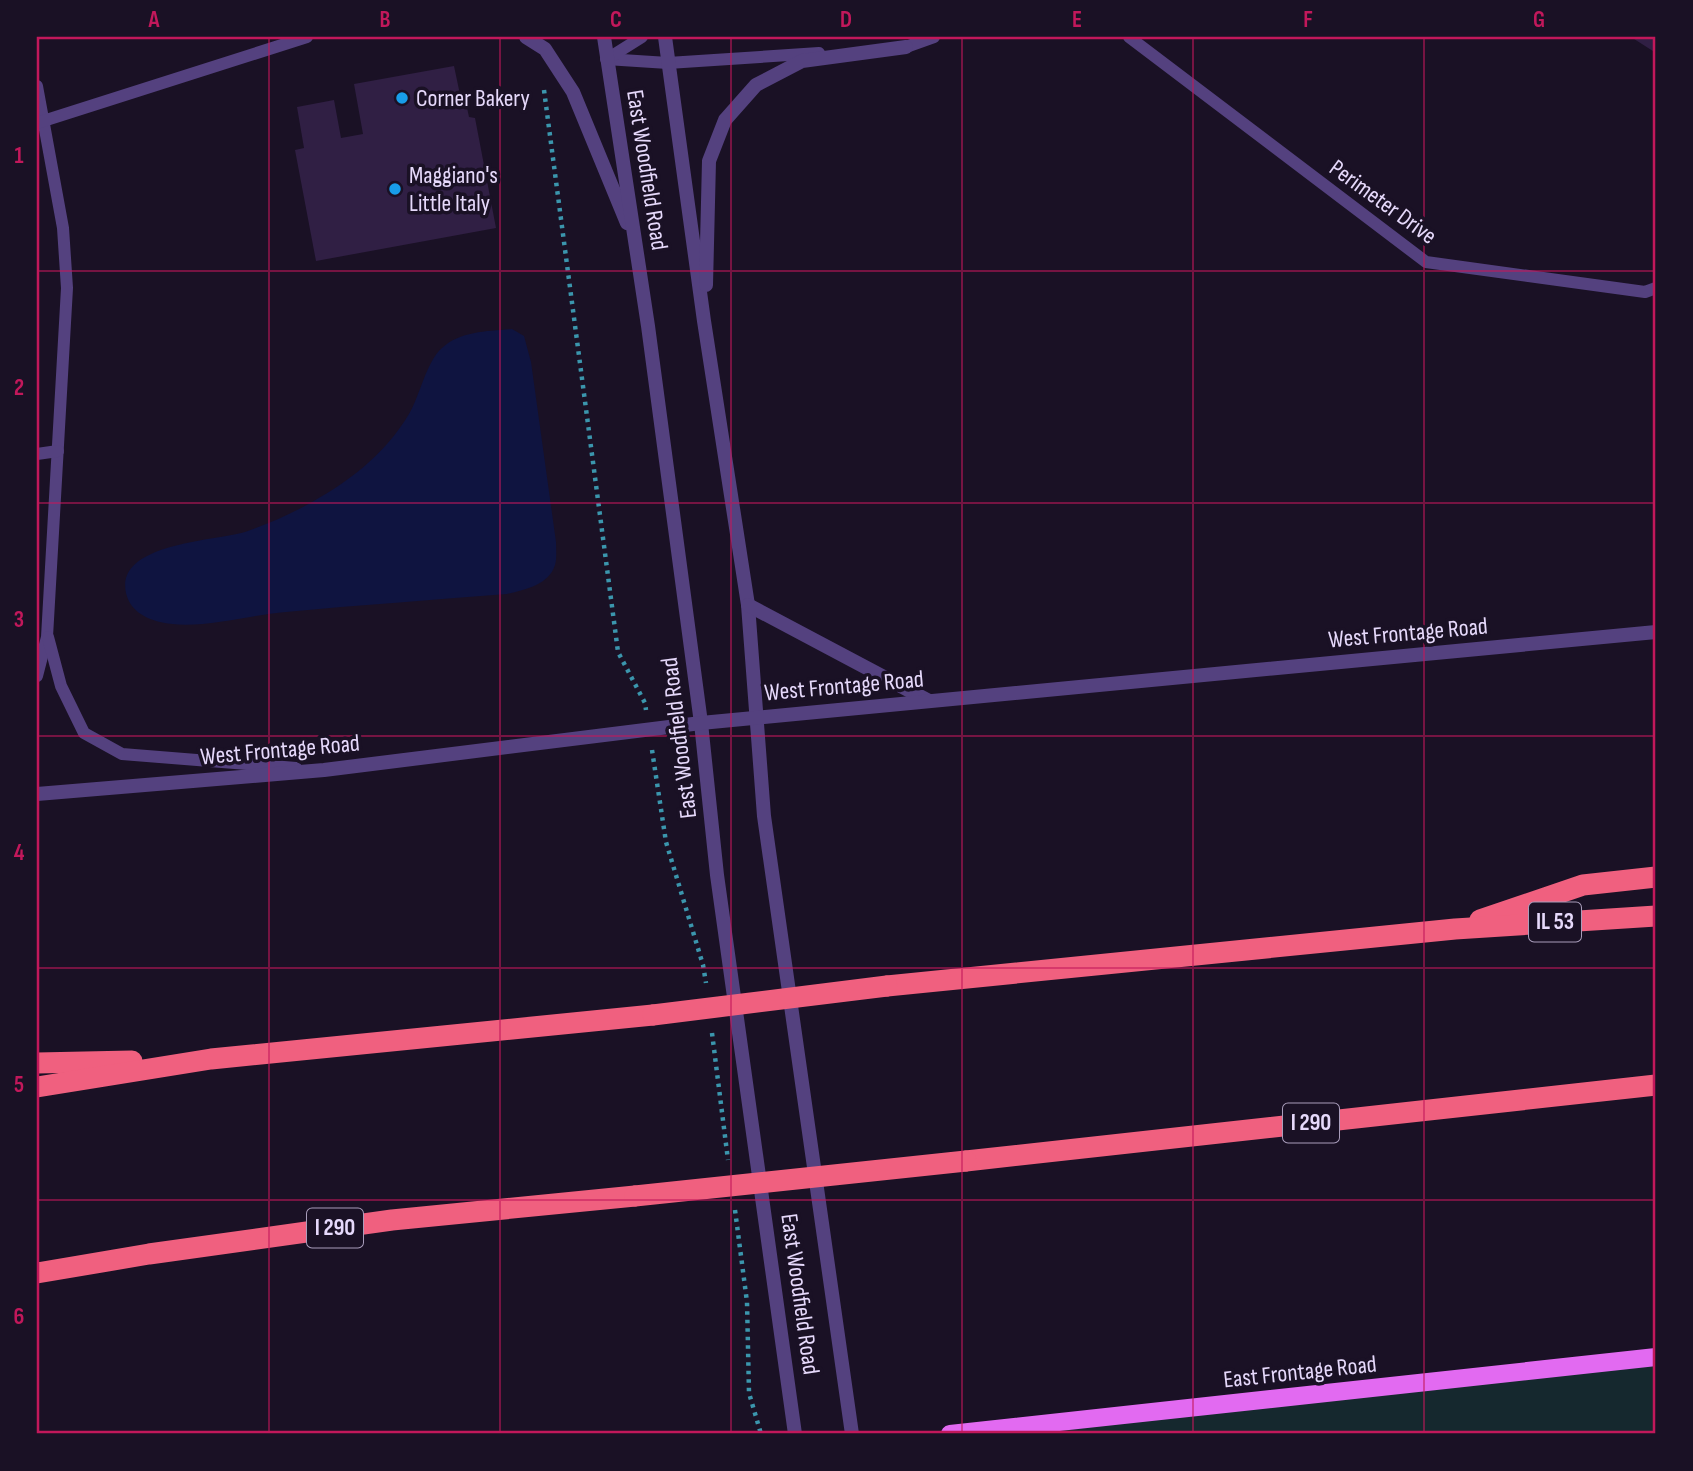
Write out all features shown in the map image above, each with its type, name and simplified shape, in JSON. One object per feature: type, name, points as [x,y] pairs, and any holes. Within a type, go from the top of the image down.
[{"type":"highway","points":[[37,1087],[211,1059],[653,1015],[887,986],[1455,929],[1583,885],[1656,877]]},
{"type":"highway","name":"IL 53","points":[[1455,929],[1656,916]]},
{"type":"highway","points":[[37,1063],[211,1059]]},
{"type":"highway","name":"I 290","points":[[37,1273],[149,1254],[391,1220],[966,1161],[1656,1085]]},
{"type":"main road","name":"East Frontage Road","points":[[950,1434],[1656,1357]]},
{"type":"street","points":[[526,37],[545,49],[573,92],[637,248]]},
{"type":"street","name":"East Woodfield Road","points":[[604,37],[637,248],[701,723],[717,875],[795,1434]]},
{"type":"street","name":"East Woodfield Road","points":[[665,37],[704,321],[748,606],[764,816],[852,1434]]},
{"type":"street","points":[[704,321],[709,161],[725,120],[756,85],[802,61],[906,47]]},
{"type":"street","points":[[748,606],[929,701]]},
{"type":"street","name":"West Frontage Road","points":[[37,794],[324,770],[701,723],[1656,632]]},
{"type":"lane","points":[[40,123],[307,37]]},
{"type":"lane","points":[[606,59],[642,37]]},
{"type":"lane","points":[[606,59],[668,63],[906,47],[933,37]]},
{"type":"lane","name":"Perimeter Drive","points":[[1129,37],[1426,262],[1645,292],[1656,288]]},
{"type":"lane","points":[[37,86],[40,123],[64,228],[67,288],[47,636],[37,676]]},
{"type":"lane","points":[[37,454],[58,451]]},
{"type":"lane","points":[[47,636],[61,686],[84,733],[122,754],[324,770]]},
{"type":"path","points":[[544,85],[618,652],[645,702]]},
{"type":"path","points":[[657,787],[666,842],[703,965],[707,992]]},
{"type":"path","points":[[712,1032],[729,1167]]},
{"type":"path","points":[[734,1208],[747,1302],[749,1393],[761,1434]]},
{"type":"shaded area","points":[[512,329],[524,336],[531,362],[556,542],[555,565],[542,582],[507,594],[286,612],[190,625],[154,620],[143,616],[131,604],[126,593],[127,576],[136,564],[151,554],[170,547],[260,527],[296,511],[334,489],[376,456],[399,429],[413,407],[427,370],[442,348],[466,335]]},
{"type":"shaded area","points":[[1656,1357],[1656,1434],[944,1434]]},
{"type":"building","points":[[1631,37],[1656,37],[1656,53]]},
{"type":"building","name":"Maggiano's Little Italy","points":[[454,66],[462,104],[466,103],[469,117],[475,118],[496,228],[316,261],[295,150],[304,148],[297,107],[334,100],[341,138],[363,134],[354,84]]},
{"type":"place","name":"Corner Bakery","points":[[402,98]]},
{"type":"place","name":"Maggiano's Little Italy","points":[[395,189]]}]
